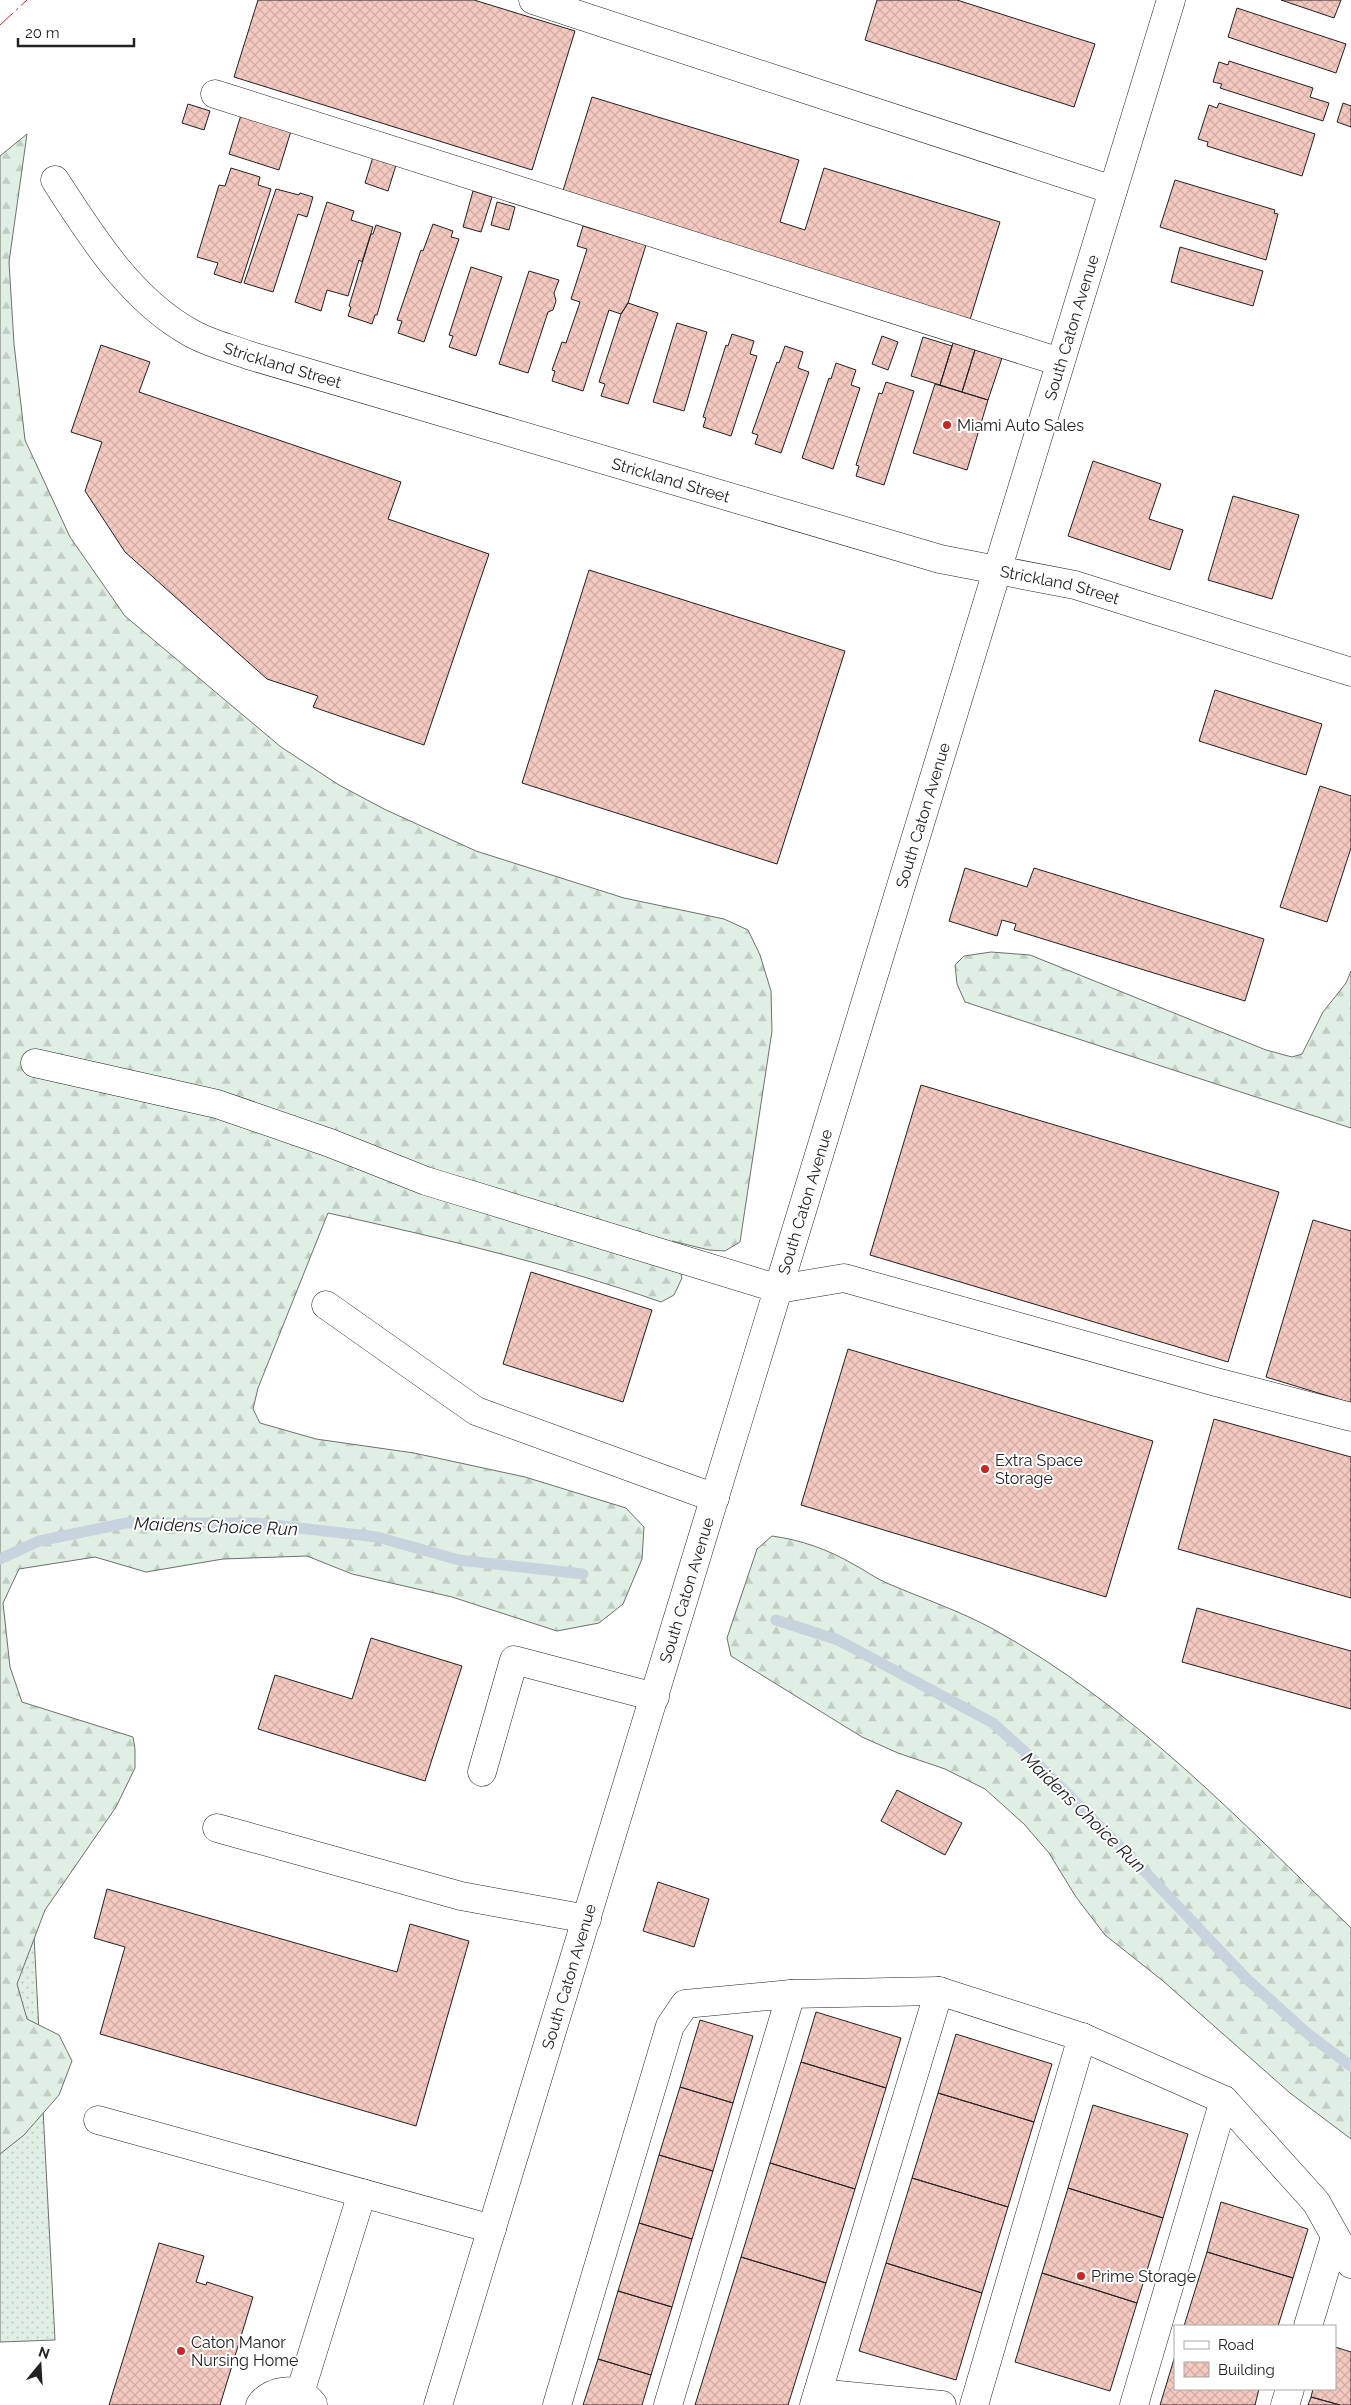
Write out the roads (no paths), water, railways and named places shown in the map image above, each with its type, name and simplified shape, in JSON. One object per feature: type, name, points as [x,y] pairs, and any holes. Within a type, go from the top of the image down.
[{"type":"main road","points":[[533,0],[1113,190]]},
{"type":"main road","name":"South Caton Avenue","points":[[438,2405],[1171,0]]},
{"type":"main road","points":[[214,94],[1060,362]]},
{"type":"main road","name":"Strickland Street","points":[[55,180],[86,227],[153,308],[192,334],[248,355],[930,556],[1075,585],[1351,672]]},
{"type":"main road","points":[[35,1063],[217,1104],[330,1143],[426,1182],[779,1289],[844,1278],[1216,1382],[1351,1417]]},
{"type":"main road","points":[[326,1305],[476,1411],[715,1498]]},
{"type":"main road","points":[[482,1772],[514,1660],[655,1696]]},
{"type":"main road","points":[[217,1828],[460,1896],[587,1919]]},
{"type":"main road","points":[[939,1991],[816,2399],[942,2405]]},
{"type":"main road","points":[[558,2405],[670,2026],[685,2004],[791,1994],[939,1991],[1082,2037],[1224,2100],[1316,2202],[1351,2264]]},
{"type":"main road","points":[[668,2405],[791,1994]]},
{"type":"main road","points":[[974,2405],[1082,2037]]},
{"type":"main road","points":[[1134,2405],[1224,2100]]},
{"type":"main road","points":[[98,2120],[492,2229]]},
{"type":"main road","points":[[260,2405],[274,2393],[287,2390],[306,2399],[362,2193]]},
{"type":"main road","points":[[1308,2325],[1335,2237]]},
{"type":"main road","points":[[1285,2405],[1290,2390]]},
{"type":"waterway","name":"Maidens Choice Run","points":[[0,1559],[39,1541],[126,1523],[256,1523],[377,1537],[459,1560],[583,1574]]},
{"type":"waterway","name":"Maidens Choice Run","points":[[776,1620],[838,1640],[993,1723],[1036,1762],[1150,1877],[1247,1979],[1308,2034],[1351,2066]]},
{"type":"place","name":"Miami Auto Sales","points":[[947,425]]},
{"type":"place","name":"Extra Space Storage","points":[[985,1469]]},
{"type":"place","name":"Prime Storage","points":[[1081,2276]]},
{"type":"place","name":"Caton Manor Nursing Home","points":[[181,2351]]}]
